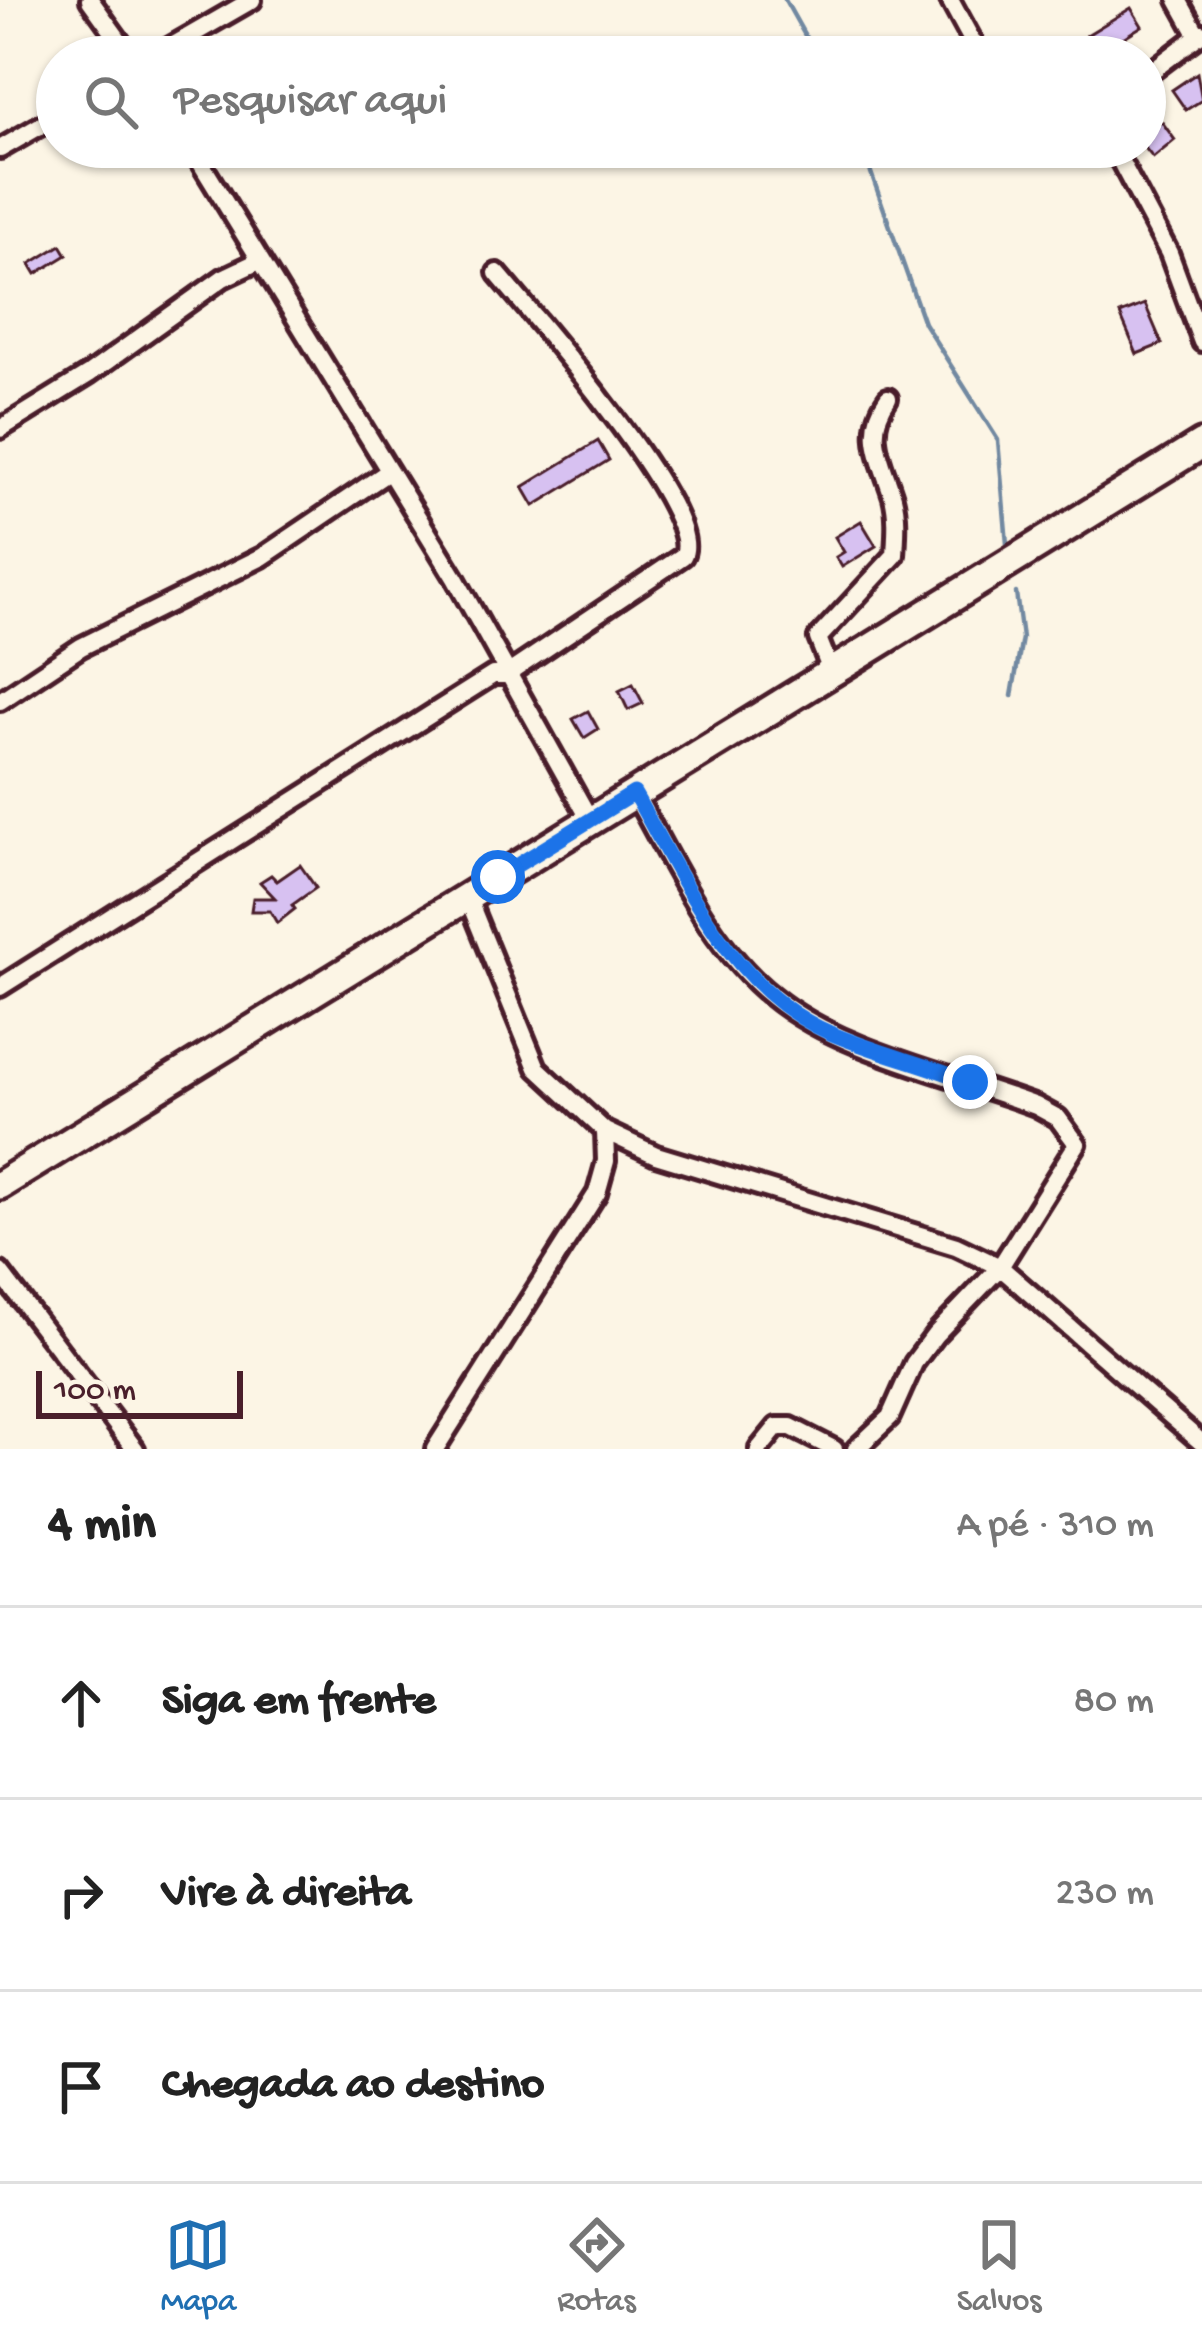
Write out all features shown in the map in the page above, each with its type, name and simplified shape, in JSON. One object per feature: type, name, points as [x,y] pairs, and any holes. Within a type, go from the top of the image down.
[{"type":"main road","points":[[0,1185],[1202,444]]},
{"type":"street","points":[[90,0],[116,36]]},
{"type":"street","points":[[189,36],[252,0]]},
{"type":"street","points":[[950,0],[970,36]]},
{"type":"street","points":[[1166,60],[1200,34],[1178,0]]},
{"type":"street","points":[[0,149],[36,128]]},
{"type":"street","points":[[204,168],[455,578],[590,820]]},
{"type":"street","points":[[1124,168],[1168,253],[1202,342]]},
{"type":"street","points":[[0,429],[89,374],[212,284],[259,260]]},
{"type":"street","points":[[0,986],[493,676],[506,675],[683,556],[689,547],[679,514],[657,475],[497,273]]},
{"type":"street","points":[[831,671],[818,638],[895,555],[894,500],[877,454],[874,425],[888,398]]},
{"type":"street","points":[[0,701],[81,647],[262,557],[388,472]]},
{"type":"street","points":[[634,793],[693,900],[772,997],[830,1033],[1036,1106],[1072,1132],[1077,1144],[1072,1159],[1000,1267],[935,1335],[914,1364],[890,1417],[856,1449]]},
{"type":"street","points":[[467,896],[537,1068],[605,1130],[656,1155],[956,1246],[1000,1267],[1202,1443]]},
{"type":"street","points":[[435,1449],[597,1192],[606,1161],[605,1130]]},
{"type":"street","points":[[0,1272],[135,1449]]},
{"type":"street","points":[[759,1449],[777,1427],[791,1427],[834,1449]]},
{"type":"building","points":[[1131,8],[1142,26],[1126,36],[1087,35]]},
{"type":"building","points":[[1197,73],[1202,100],[1186,110],[1172,90]]},
{"type":"building","points":[[61,245],[67,255],[36,274],[30,264]]},
{"type":"building","points":[[1145,304],[1162,344],[1137,354],[1120,314]]},
{"type":"building","points":[[598,441],[609,460],[534,506],[523,487]]},
{"type":"building","points":[[861,521],[876,546],[842,567],[836,557],[844,552],[835,537]]},
{"type":"building","points":[[633,684],[643,703],[628,710],[619,691]]},
{"type":"building","points":[[588,711],[598,729],[584,738],[573,719]]},
{"type":"building","points":[[300,865],[316,888],[292,905],[295,909],[277,923],[270,911],[251,911],[253,898],[275,898],[260,882],[271,875],[277,881]]},
{"type":"waterway","points":[[785,0],[805,36]]},
{"type":"waterway","points":[[869,168],[924,323],[998,440],[1007,544]]},
{"type":"waterway","points":[[1012,696],[1022,638],[1016,593]]},
{"type":"route","points":[[498,877],[634,793],[693,900],[772,997],[830,1033],[970,1082]]}]
